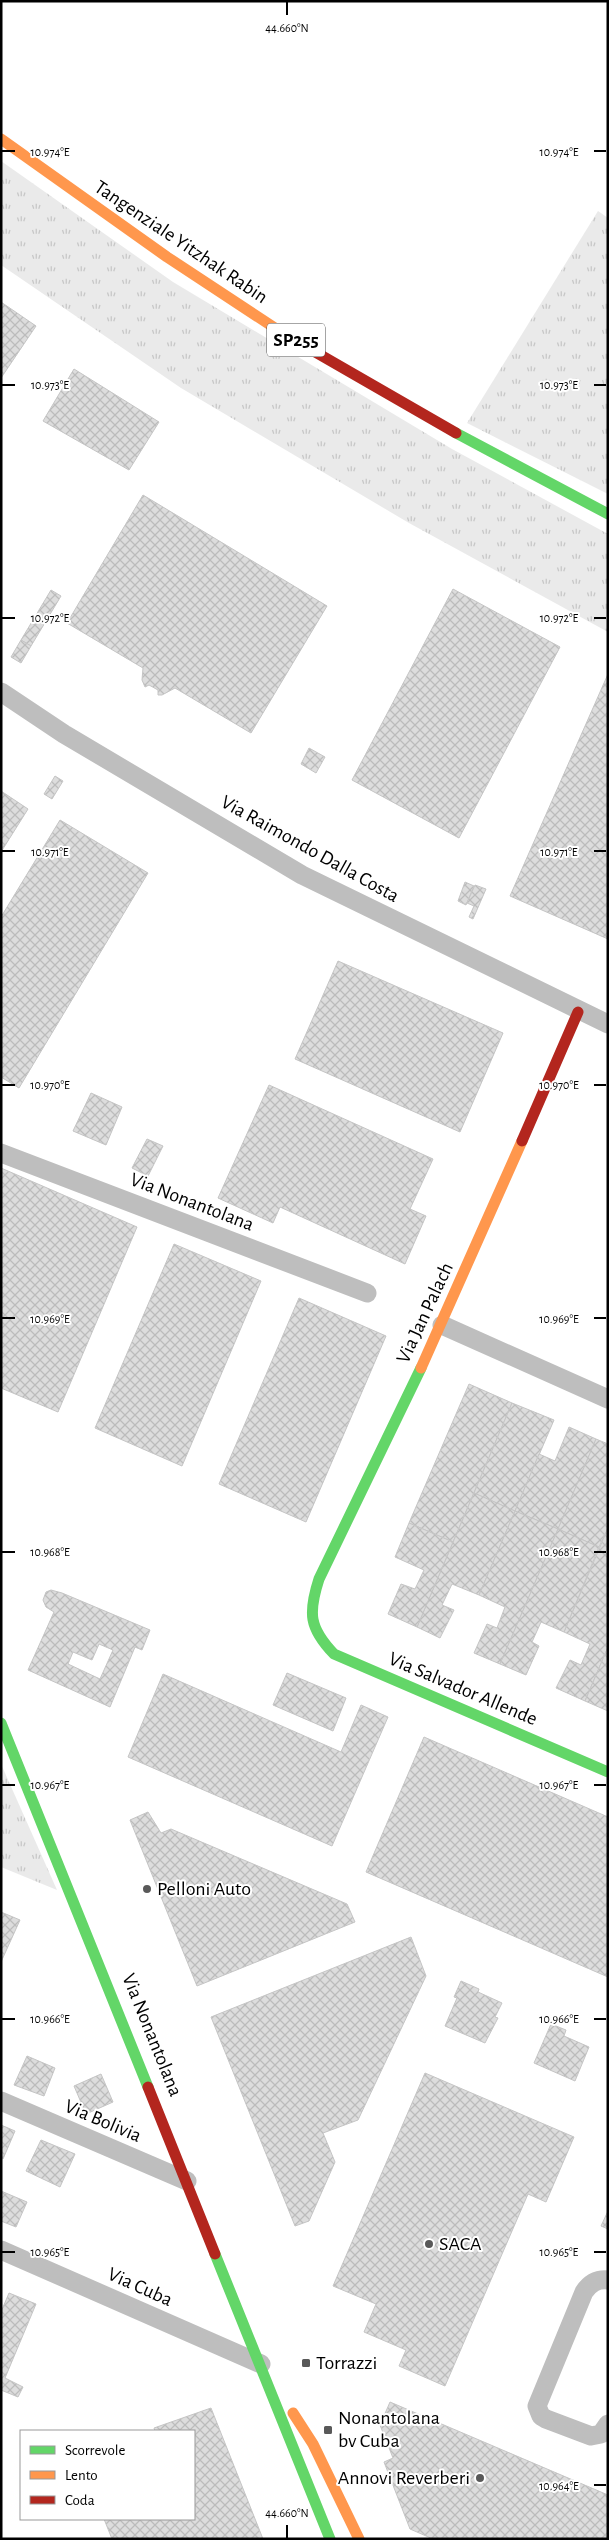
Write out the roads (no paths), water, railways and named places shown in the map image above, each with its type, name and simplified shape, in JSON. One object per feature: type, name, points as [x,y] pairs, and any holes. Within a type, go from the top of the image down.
[{"type":"main road","name":"Tangenziale Yitzhak Rabin","points":[[1,139],[116,224],[269,324],[467,440],[608,514]]},
{"type":"main road","name":"Via Jan Palach","points":[[313,1628],[311,1604],[318,1580],[442,1326],[578,1012]]},
{"type":"main road","name":"Via Salvador Allende","points":[[313,1628],[321,1641],[334,1654],[608,1772]]},
{"type":"main road","name":"Via Nonantolana","points":[[1,1723],[330,2539]]},
{"type":"main road","name":"Via Nonantolana","points":[[261,2364],[313,2444],[359,2539]]},
{"type":"street","name":"Via Raimondo Dalla Costa","points":[[1,692],[64,734],[302,874],[578,1012],[608,1024]]},
{"type":"street","name":"Via Nonantolana","points":[[1,1153],[367,1293]]},
{"type":"street","points":[[442,1326],[608,1399]]},
{"type":"street","name":"Via Bolivia","points":[[1,2101],[187,2182]]},
{"type":"street","name":"Via Cuba","points":[[1,2250],[261,2364]]},
{"type":"street","points":[[608,2280],[598,2281],[589,2285],[584,2292],[537,2406],[541,2416],[546,2419],[591,2436],[602,2434],[608,2424]]},
{"type":"place","name":"Pelloni Auto","points":[[147,1889]]},
{"type":"place","name":"SACA","points":[[429,2244]]},
{"type":"place","name":"Torrazzi","points":[[306,2363]]},
{"type":"place","name":"Nonantolana bv Cuba","points":[[328,2430]]},
{"type":"place","name":"Annovi Reverberi","points":[[480,2478]]}]
